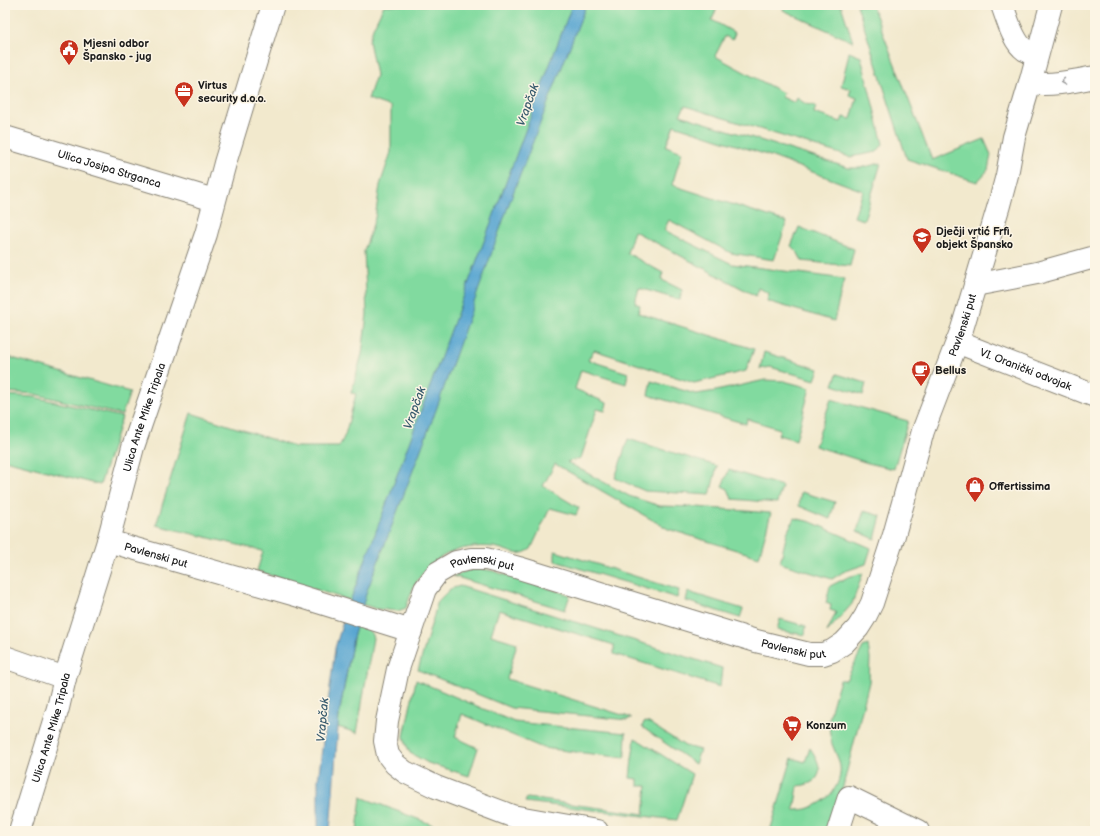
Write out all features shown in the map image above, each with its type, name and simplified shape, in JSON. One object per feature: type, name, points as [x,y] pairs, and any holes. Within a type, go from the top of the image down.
[{"type":"street","name":"Ulica Ante Mike Tripala","points":[[20,831],[58,708],[65,678],[108,541],[133,447],[204,241],[214,200],[273,5]]},
{"type":"street","points":[[1002,5],[1019,44],[1025,50],[1037,54]]},
{"type":"street","name":"Pavlenski put","points":[[597,831],[512,816],[436,787],[405,772],[395,764],[388,754],[385,741],[387,721],[398,669],[426,589],[437,573],[456,562],[471,559],[486,559],[756,641],[809,654],[823,654],[832,651],[844,643],[858,628],[872,603],[894,535],[923,430],[957,342],[999,205],[1007,175],[1014,137],[1051,5]]},
{"type":"street","points":[[1030,83],[1041,85],[1052,84],[1095,77]]},
{"type":"street","name":"Ulica Josipa Strganca","points":[[5,137],[214,200]]},
{"type":"street","name":"Pavlenski put","points":[[975,285],[1037,273],[1095,257]]},
{"type":"street","name":"VI. Oranički odvojak","points":[[957,342],[1095,396]]},
{"type":"street","name":"Pavlenski put","points":[[108,541],[299,596],[411,631]]},
{"type":"street","points":[[5,657],[65,678]]},
{"type":"street","points":[[838,831],[849,797],[918,831]]},
{"type":"green space","points":[[384,5],[718,5],[712,20],[735,33],[732,40],[725,36],[715,56],[783,93],[782,97],[795,103],[797,98],[806,104],[816,106],[814,113],[841,122],[843,117],[851,119],[857,98],[849,95],[851,89],[841,86],[849,52],[861,57],[883,144],[877,152],[850,157],[685,106],[680,115],[849,168],[860,168],[881,163],[864,220],[854,217],[863,191],[770,156],[674,125],[666,146],[682,152],[672,185],[787,222],[774,260],[731,253],[669,220],[664,230],[732,264],[844,279],[834,321],[767,301],[769,293],[758,288],[756,296],[634,231],[627,253],[663,273],[662,280],[682,290],[680,300],[639,288],[635,303],[640,305],[638,313],[754,349],[746,371],[694,383],[594,350],[588,360],[628,373],[626,384],[581,370],[575,389],[607,403],[605,411],[597,409],[581,458],[567,462],[629,496],[660,506],[697,507],[771,513],[759,557],[668,529],[555,464],[543,486],[579,508],[576,515],[550,508],[531,549],[526,552],[517,553],[493,547],[469,547],[438,559],[422,575],[411,593],[406,608],[398,611],[377,609],[257,571],[263,551],[156,525],[191,413],[295,447],[339,447],[345,435],[356,394],[351,393],[362,354],[367,314],[364,251],[375,218],[380,185],[391,152],[391,107],[368,99],[376,75],[369,41],[373,28]]},
{"type":"green space","points":[[785,5],[841,5],[853,42],[783,10]]},
{"type":"green space","points":[[857,5],[872,5],[932,160],[984,139],[991,155],[988,170],[977,182],[907,159]]},
{"type":"green space","points":[[799,227],[854,249],[850,266],[802,261],[798,253],[791,246]]},
{"type":"green space","points":[[764,352],[819,369],[815,380],[770,367],[760,369]]},
{"type":"green space","points":[[5,356],[130,392],[122,415],[34,394],[5,392]]},
{"type":"green space","points":[[837,374],[866,383],[863,395],[833,385]]},
{"type":"green space","points":[[765,380],[784,381],[810,388],[796,440],[778,435],[780,429],[747,419],[746,424],[648,395],[651,381],[696,394]]},
{"type":"green space","points":[[5,395],[34,397],[122,417],[100,485],[5,460]]},
{"type":"green space","points":[[831,399],[908,421],[894,469],[868,463],[815,446]]},
{"type":"green space","points":[[628,439],[717,466],[710,495],[645,491],[615,478]]},
{"type":"green space","points":[[729,470],[782,486],[777,503],[732,499],[728,489],[722,486]]},
{"type":"green space","points":[[801,492],[835,502],[830,519],[799,506]]},
{"type":"green space","points":[[864,511],[881,516],[875,539],[857,531]]},
{"type":"green space","points":[[794,518],[811,522],[871,548],[866,564],[843,572],[832,579],[780,563],[787,533]]},
{"type":"green space","points":[[555,551],[679,590],[677,598],[555,561]]},
{"type":"green space","points":[[482,569],[570,595],[565,610],[453,576],[469,570]]},
{"type":"green space","points":[[863,573],[852,604],[827,632],[836,612],[830,610],[831,605],[826,603],[830,586],[848,577]]},
{"type":"green space","points":[[460,586],[722,668],[720,687],[614,654],[614,645],[499,610],[491,635],[517,643],[507,679],[632,718],[627,720],[511,708],[418,670],[438,601],[450,589]]},
{"type":"green space","points":[[688,592],[743,609],[740,618],[686,601]]},
{"type":"green space","points":[[780,619],[806,626],[805,635],[777,630]]},
{"type":"green space","points":[[356,626],[365,628],[369,631],[373,638],[357,733],[338,727]]},
{"type":"green space","points":[[868,645],[870,658],[869,682],[835,819],[830,831],[770,831],[792,758],[805,762],[810,748],[819,767],[819,773],[813,781],[798,786],[794,810],[807,809],[816,805],[829,796],[834,790],[840,776],[840,769],[839,761],[830,736],[830,713],[840,680],[846,680],[863,647]]},
{"type":"green space","points":[[416,680],[514,722],[626,733],[625,758],[543,748],[462,714],[455,737],[478,748],[469,776],[428,763],[410,753],[404,736]]},
{"type":"green space","points":[[644,722],[649,723],[685,746],[700,750],[695,764],[642,727]]},
{"type":"green space","points":[[635,738],[692,774],[677,820],[525,802],[527,798],[644,814],[647,786],[638,786],[638,779],[630,778]]},
{"type":"green space","points":[[361,797],[441,828],[441,831],[357,831]]},
{"type":"water","points":[[572,5],[586,5],[510,201],[436,410],[367,591],[353,638],[339,715],[330,831],[318,831],[318,780],[335,648],[346,612]]},
{"type":"place","name":"Mjesni odbor Špansko - jug","points":[[69,66]]},
{"type":"place","name":"Virtus security d.o.o.","points":[[184,108]]},
{"type":"place","name":"Dječji vrtić Frfi, objekt Špansko","points":[[922,254]]},
{"type":"place","name":"Bellus","points":[[921,387]]},
{"type":"place","name":"Offertissima","points":[[975,503]]},
{"type":"place","name":"Konzum","points":[[792,742]]},
{"type":"water label","name":"Vrapčak","points":[[528,105]]},
{"type":"water label","name":"Vrapčak","points":[[415,408]]},
{"type":"water label","name":"Vrapčak","points":[[323,720]]}]
